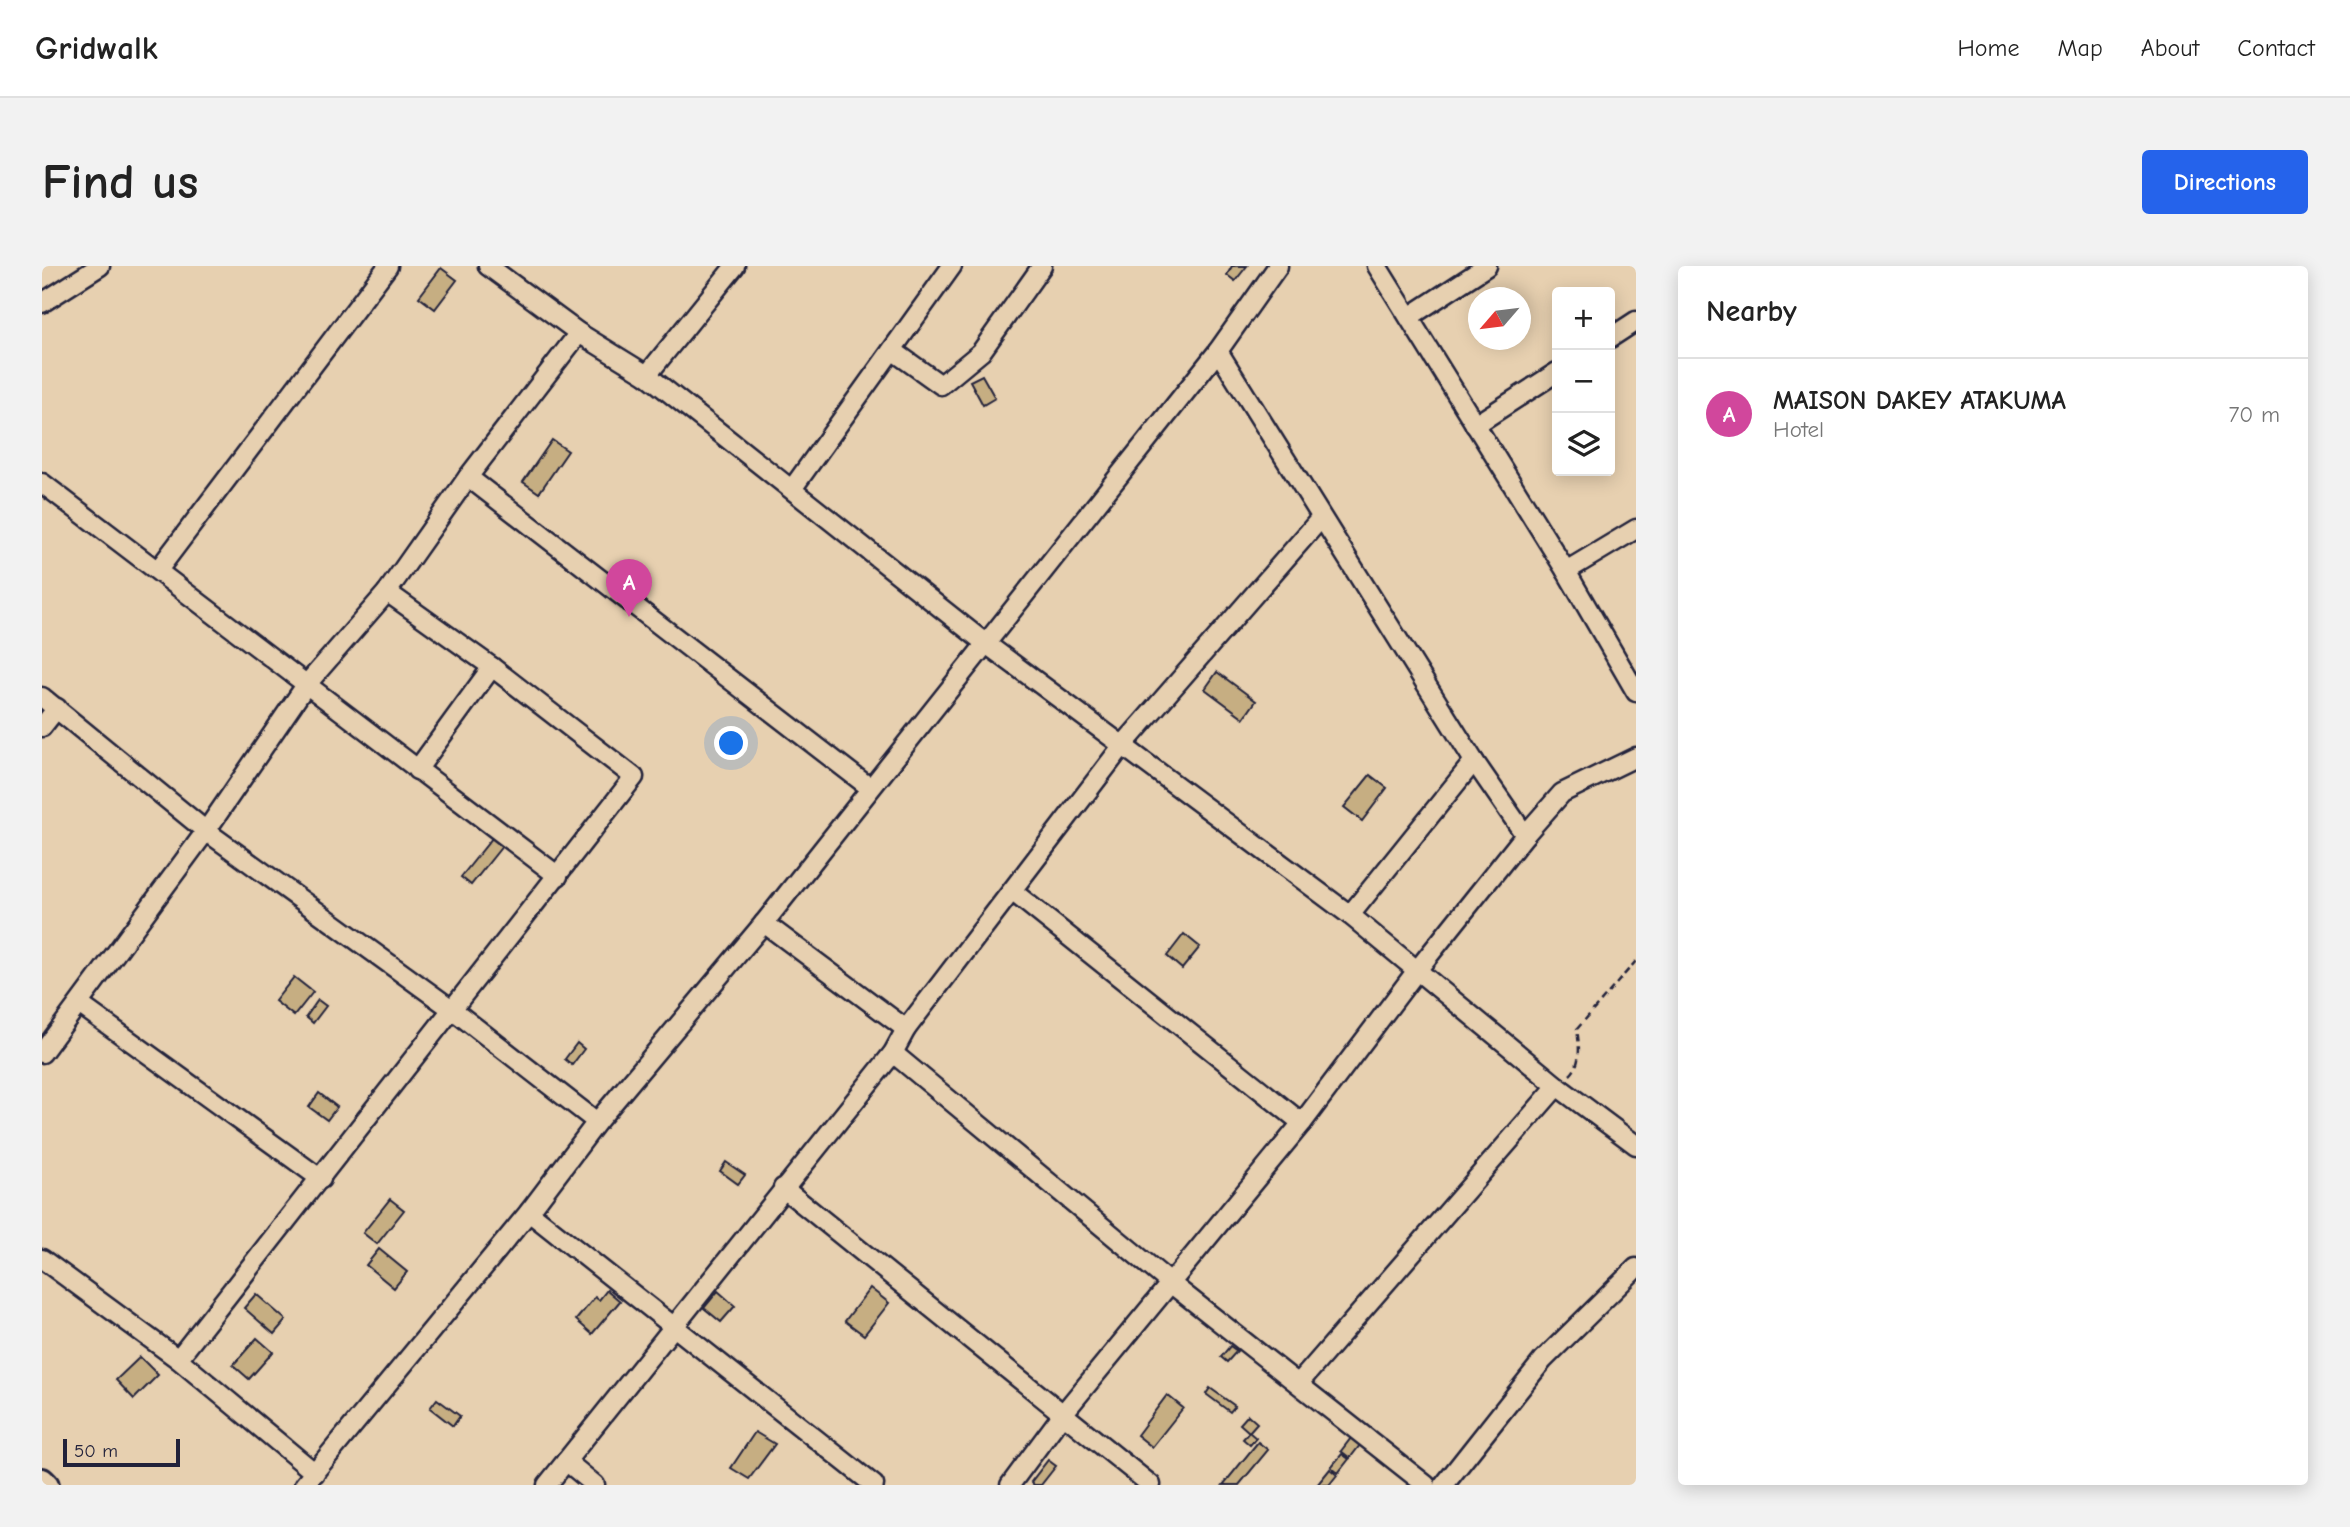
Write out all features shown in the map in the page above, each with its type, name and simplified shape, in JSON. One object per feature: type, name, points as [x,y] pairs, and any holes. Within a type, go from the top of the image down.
[{"type":"street","points":[[42,303],[100,266]]},
{"type":"street","points":[[158,570],[388,266]]},
{"type":"street","points":[[488,266],[579,333],[647,375],[985,643],[1350,915],[1557,1086],[1636,1145]]},
{"type":"street","points":[[647,375],[735,266]]},
{"type":"street","points":[[792,489],[952,266]]},
{"type":"street","points":[[892,350],[941,385],[981,352],[1042,266]]},
{"type":"street","points":[[42,1259],[178,1359],[309,1479],[529,1212],[597,1122],[764,923],[1218,351],[1278,266]]},
{"type":"street","points":[[1377,266],[1566,571],[1636,692]]},
{"type":"street","points":[[1409,317],[1488,266]]},
{"type":"street","points":[[1615,335],[1636,321]]},
{"type":"street","points":[[42,1053],[206,831],[306,685],[387,592],[468,477],[579,333]]},
{"type":"street","points":[[1218,351],[1474,761],[1525,835]]},
{"type":"street","points":[[1475,425],[1552,375]]},
{"type":"street","points":[[468,477],[869,788]]},
{"type":"street","points":[[42,483],[558,876]]},
{"type":"street","points":[[547,1485],[893,1053],[906,1029],[1122,745],[1321,518]]},
{"type":"street","points":[[1566,571],[1636,529]]},
{"type":"street","points":[[178,1359],[634,777],[492,667],[387,592]]},
{"type":"street","points":[[417,770],[492,667]]},
{"type":"street","points":[[42,697],[206,831],[453,1010],[597,1122]]},
{"type":"street","points":[[42,727],[57,708]]},
{"type":"street","points":[[1010,1485],[1062,1415],[1302,1123],[1418,969],[1525,835],[1562,793],[1636,757]]},
{"type":"street","points":[[1350,915],[1474,761]]},
{"type":"street","points":[[1012,891],[1302,1123]]},
{"type":"street","points":[[764,923],[906,1029]]},
{"type":"street","points":[[79,1004],[321,1179]]},
{"type":"street","points":[[893,1053],[1170,1282],[1426,1485]]},
{"type":"street","points":[[1299,1383],[1557,1086]]},
{"type":"street","points":[[783,1188],[1151,1485]]},
{"type":"street","points":[[529,1212],[874,1485]]},
{"type":"street","points":[[1444,1485],[1543,1360],[1636,1268]]},
{"type":"street","points":[[566,1461],[595,1485]]},
{"type":"street","points":[[42,1481],[46,1485]]},
{"type":"path","points":[[1557,1086],[1574,1072],[1580,1047],[1577,1029],[1636,961]]},
{"type":"building","points":[[1232,266],[1247,266],[1235,281],[1227,275]]},
{"type":"building","points":[[441,268],[457,280],[435,309],[419,297]]},
{"type":"building","points":[[982,375],[995,398],[983,405],[970,381]]},
{"type":"building","points":[[552,440],[568,451],[539,493],[523,482]]},
{"type":"building","points":[[1217,672],[1256,701],[1244,718],[1205,689]]},
{"type":"building","points":[[1370,775],[1387,788],[1362,821],[1344,807]]},
{"type":"building","points":[[493,837],[503,845],[471,885],[461,877]]},
{"type":"building","points":[[1184,934],[1200,947],[1182,969],[1167,956]]},
{"type":"building","points":[[294,977],[313,992],[294,1016],[275,1001]]},
{"type":"building","points":[[318,1000],[326,1006],[313,1023],[306,1017]]},
{"type":"building","points":[[577,1043],[584,1049],[572,1065],[565,1059]]},
{"type":"building","points":[[319,1093],[337,1107],[327,1120],[309,1107]]},
{"type":"building","points":[[726,1162],[745,1175],[738,1184],[720,1171]]},
{"type":"building","points":[[390,1199],[404,1210],[377,1244],[363,1233]]},
{"type":"building","points":[[379,1249],[407,1272],[394,1288],[366,1265]]},
{"type":"building","points":[[870,1288],[889,1303],[864,1335],[845,1321]]},
{"type":"building","points":[[607,1290],[620,1301],[592,1334],[576,1320],[595,1297],[599,1300]]},
{"type":"building","points":[[718,1291],[735,1306],[721,1322],[704,1308]]},
{"type":"building","points":[[256,1294],[286,1320],[274,1334],[244,1308]]},
{"type":"building","points":[[257,1338],[273,1352],[249,1379],[233,1365]]},
{"type":"building","points":[[1230,1346],[1237,1351],[1227,1362],[1221,1357]]},
{"type":"building","points":[[140,1357],[158,1375],[134,1399],[116,1380]]},
{"type":"building","points":[[1210,1388],[1235,1406],[1230,1412],[1206,1394]]},
{"type":"building","points":[[1167,1395],[1183,1408],[1152,1447],[1137,1435]]},
{"type":"building","points":[[437,1399],[460,1416],[453,1426],[430,1408]]},
{"type":"building","points":[[1248,1415],[1257,1423],[1249,1432],[1240,1424]]},
{"type":"building","points":[[755,1432],[775,1444],[749,1479],[731,1468]]},
{"type":"building","points":[[1249,1432],[1256,1438],[1250,1445],[1243,1439]]},
{"type":"building","points":[[1351,1438],[1360,1445],[1350,1458],[1341,1451]]},
{"type":"building","points":[[1258,1442],[1268,1450],[1239,1485],[1223,1485]]},
{"type":"building","points":[[1342,1454],[1349,1459],[1338,1473],[1331,1467]]},
{"type":"building","points":[[1048,1460],[1056,1466],[1041,1485],[1034,1485],[1031,1482]]},
{"type":"building","points":[[1330,1469],[1337,1475],[1329,1485],[1317,1485]]},
{"type":"place","name":"MAISON DAKEY ATAKUMA","points":[[629,617]]}]
